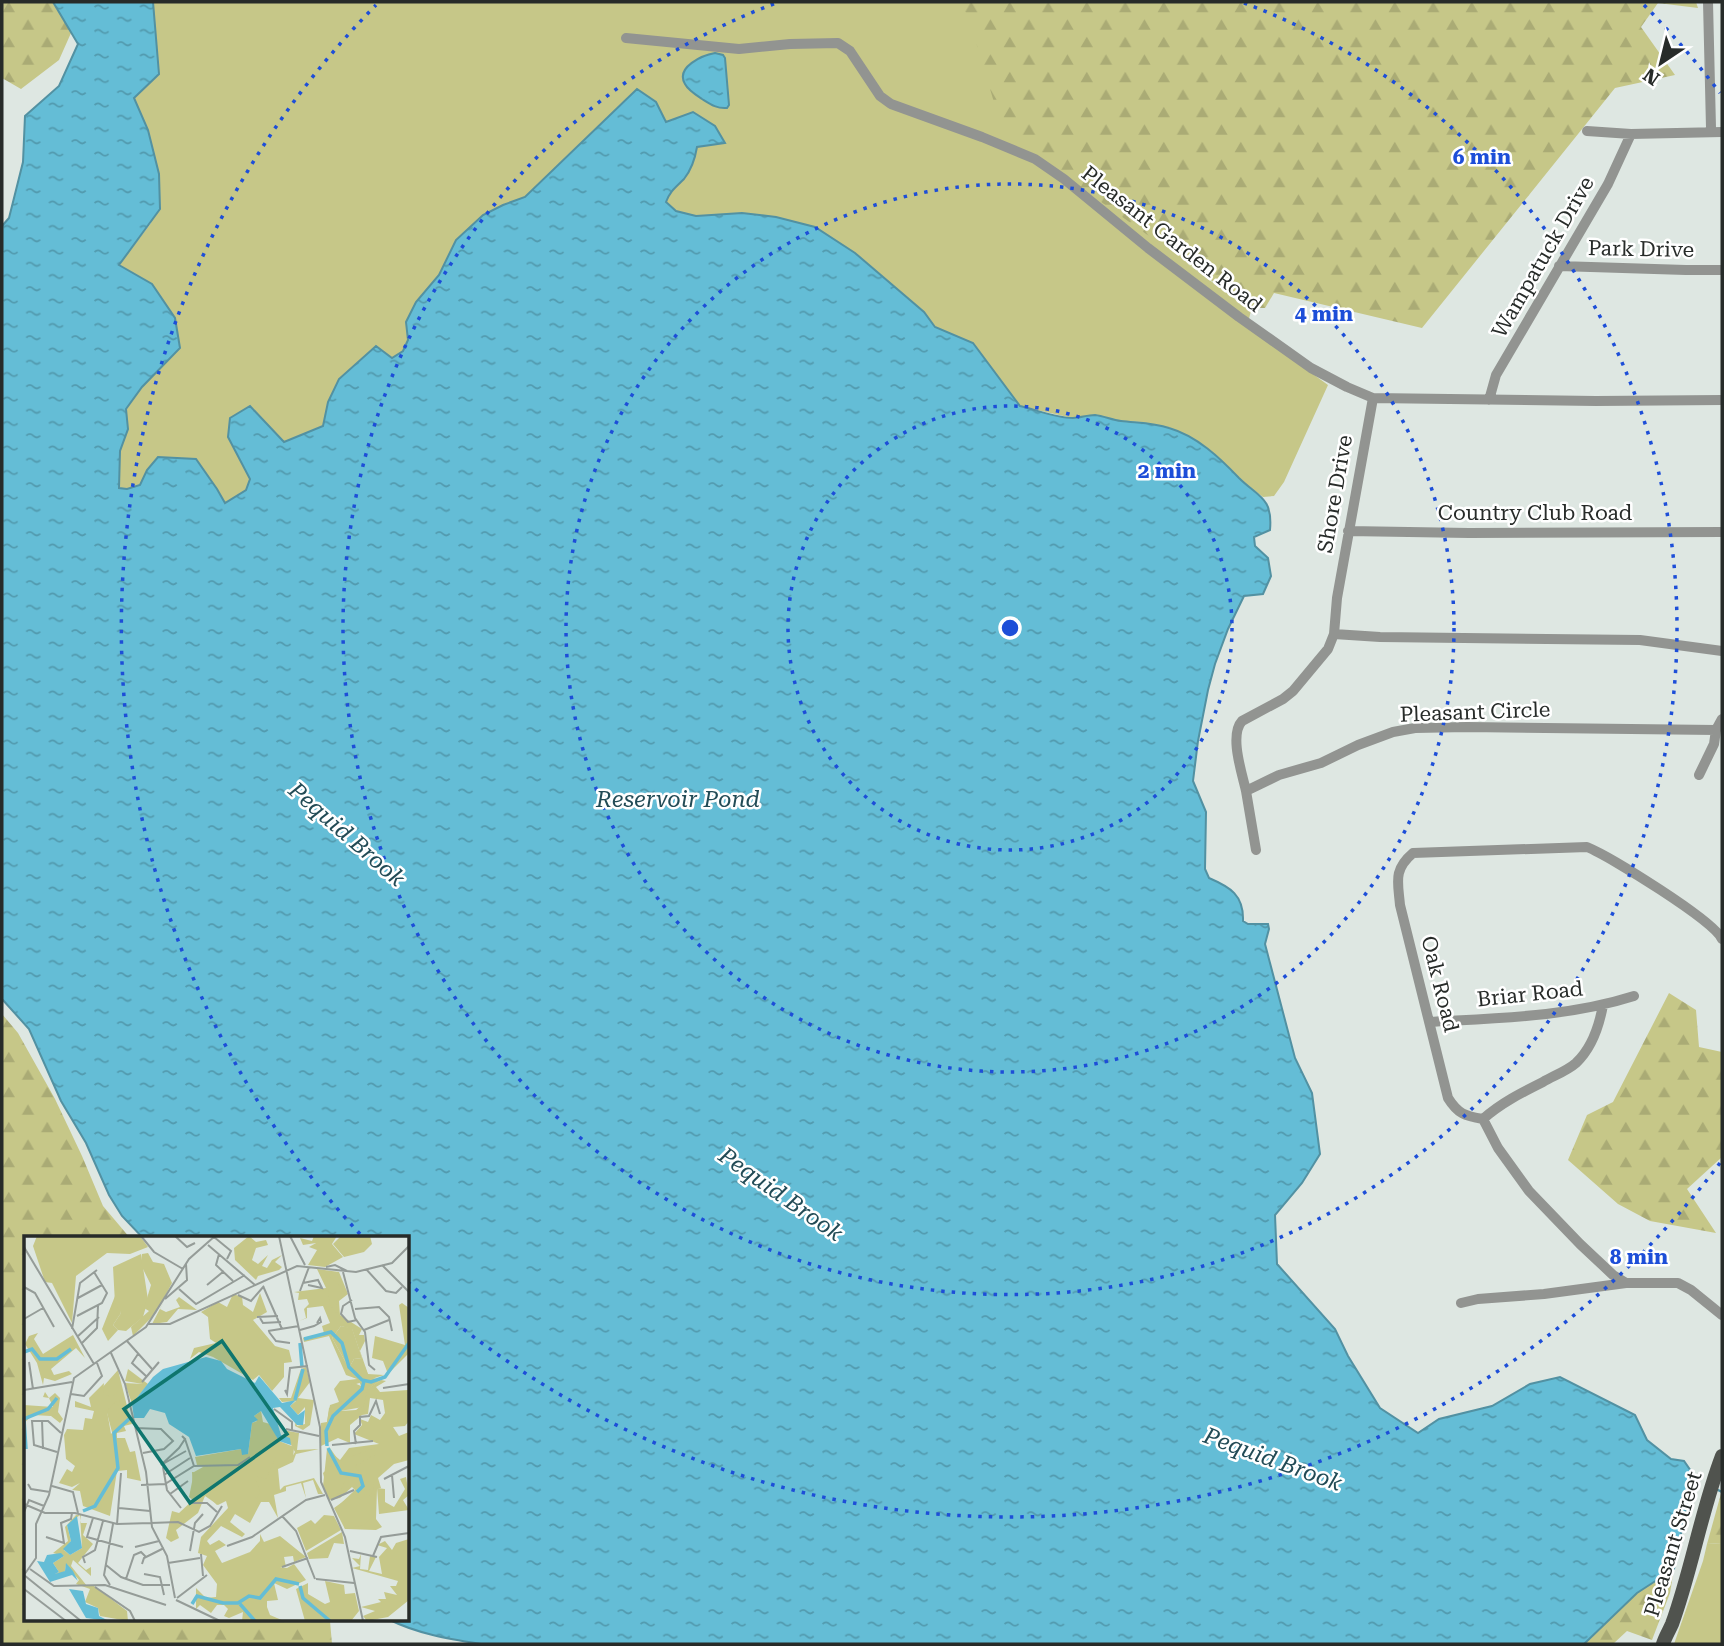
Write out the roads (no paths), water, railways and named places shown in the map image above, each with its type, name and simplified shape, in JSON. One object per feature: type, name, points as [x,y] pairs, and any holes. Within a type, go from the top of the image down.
[{"type":"main road","name":"Pleasant Street","points":[[1663,1644],[1683,1590],[1710,1489],[1722,1456]]},
{"type":"street","points":[[1708,2],[1709,132]]},
{"type":"street","name":"Pleasant Garden Road","points":[[626,38],[738,49],[838,43],[850,51],[880,96],[891,104],[1035,159],[1239,317],[1294,356],[1335,381],[1373,398],[1722,400]]},
{"type":"street","points":[[1587,131],[1631,134],[1722,132]]},
{"type":"street","name":"Wampatuck Drive","points":[[1489,400],[1496,375],[1608,184],[1631,134]]},
{"type":"street","name":"Park Drive","points":[[1559,266],[1722,270]]},
{"type":"street","name":"Shore Drive","points":[[1334,635],[1336,598],[1373,398]]},
{"type":"street","name":"Country Club Road","points":[[1348,531],[1722,532]]},
{"type":"street","points":[[1256,850],[1236,743],[1238,725],[1293,691],[1328,649],[1334,635],[1640,639],[1722,651]]},
{"type":"street","points":[[1699,775],[1722,719]]},
{"type":"street","name":"Pleasant Circle","points":[[1246,791],[1279,775],[1321,763],[1393,732],[1415,729],[1467,727],[1716,730]]},
{"type":"street","name":"Oak Road","points":[[1483,1119],[1466,1116],[1455,1109],[1448,1098],[1400,905],[1399,868],[1413,853],[1587,848],[1600,852],[1617,863],[1703,919],[1721,935]]},
{"type":"street","points":[[1721,935],[1722,918]]},
{"type":"street","name":"Briar Road","points":[[1429,1022],[1561,1013],[1634,996]]},
{"type":"street","points":[[1603,1005],[1593,1040],[1583,1056],[1573,1065],[1507,1100],[1483,1119],[1498,1149],[1529,1191],[1596,1259],[1626,1283]]},
{"type":"street","points":[[1461,1303],[1626,1283],[1678,1283],[1722,1315]]},
{"type":"water","name":"Reservoir Pond","points":[[53,2],[153,2],[159,74],[134,98],[148,130],[159,174],[160,209],[119,265],[152,284],[175,318],[180,348],[142,387],[126,409],[128,429],[120,451],[119,488],[127,489],[140,485],[147,470],[158,457],[196,459],[225,503],[246,490],[250,479],[228,437],[230,418],[250,406],[284,442],[323,426],[328,402],[339,379],[376,346],[392,358],[403,351],[408,340],[406,322],[416,302],[439,275],[456,240],[483,215],[525,197],[637,89],[656,102],[666,122],[693,112],[715,126],[725,143],[697,147],[689,171],[666,202],[676,211],[696,216],[742,213],[776,217],[815,227],[855,253],[924,312],[935,327],[973,343],[1020,406],[1060,417],[1095,415],[1158,425],[1179,432],[1207,448],[1258,494],[1267,504],[1270,530],[1254,537],[1255,546],[1268,558],[1271,576],[1263,594],[1244,596],[1228,629],[1208,690],[1193,781],[1206,812],[1205,869],[1209,878],[1229,889],[1238,898],[1243,921],[1248,924],[1268,924],[1265,944],[1295,1058],[1312,1093],[1320,1154],[1302,1183],[1275,1215],[1277,1264],[1335,1329],[1380,1408],[1418,1433],[1439,1419],[1492,1406],[1530,1384],[1560,1377],[1635,1415],[1647,1440],[1671,1459],[1684,1461],[1693,1474],[1674,1569],[1637,1593],[1584,1644],[481,1644],[446,1638],[394,1622],[410,1622],[410,1236],[141,1236],[122,1216],[109,1195],[86,1143],[61,1101],[29,1029],[2,999],[2,226],[9,218],[23,162],[25,116],[59,86],[78,44]]},
{"type":"water","points":[[715,53],[725,58],[729,105],[727,108],[714,106],[697,96],[686,86],[683,78],[687,67],[692,63]]},
{"type":"waterway","name":"Pequid Brook","points":[[1688,1483],[1696,1484]]},
{"type":"waterway","name":"Pequid Brook","points":[[1718,1490],[1722,1492]]}]
